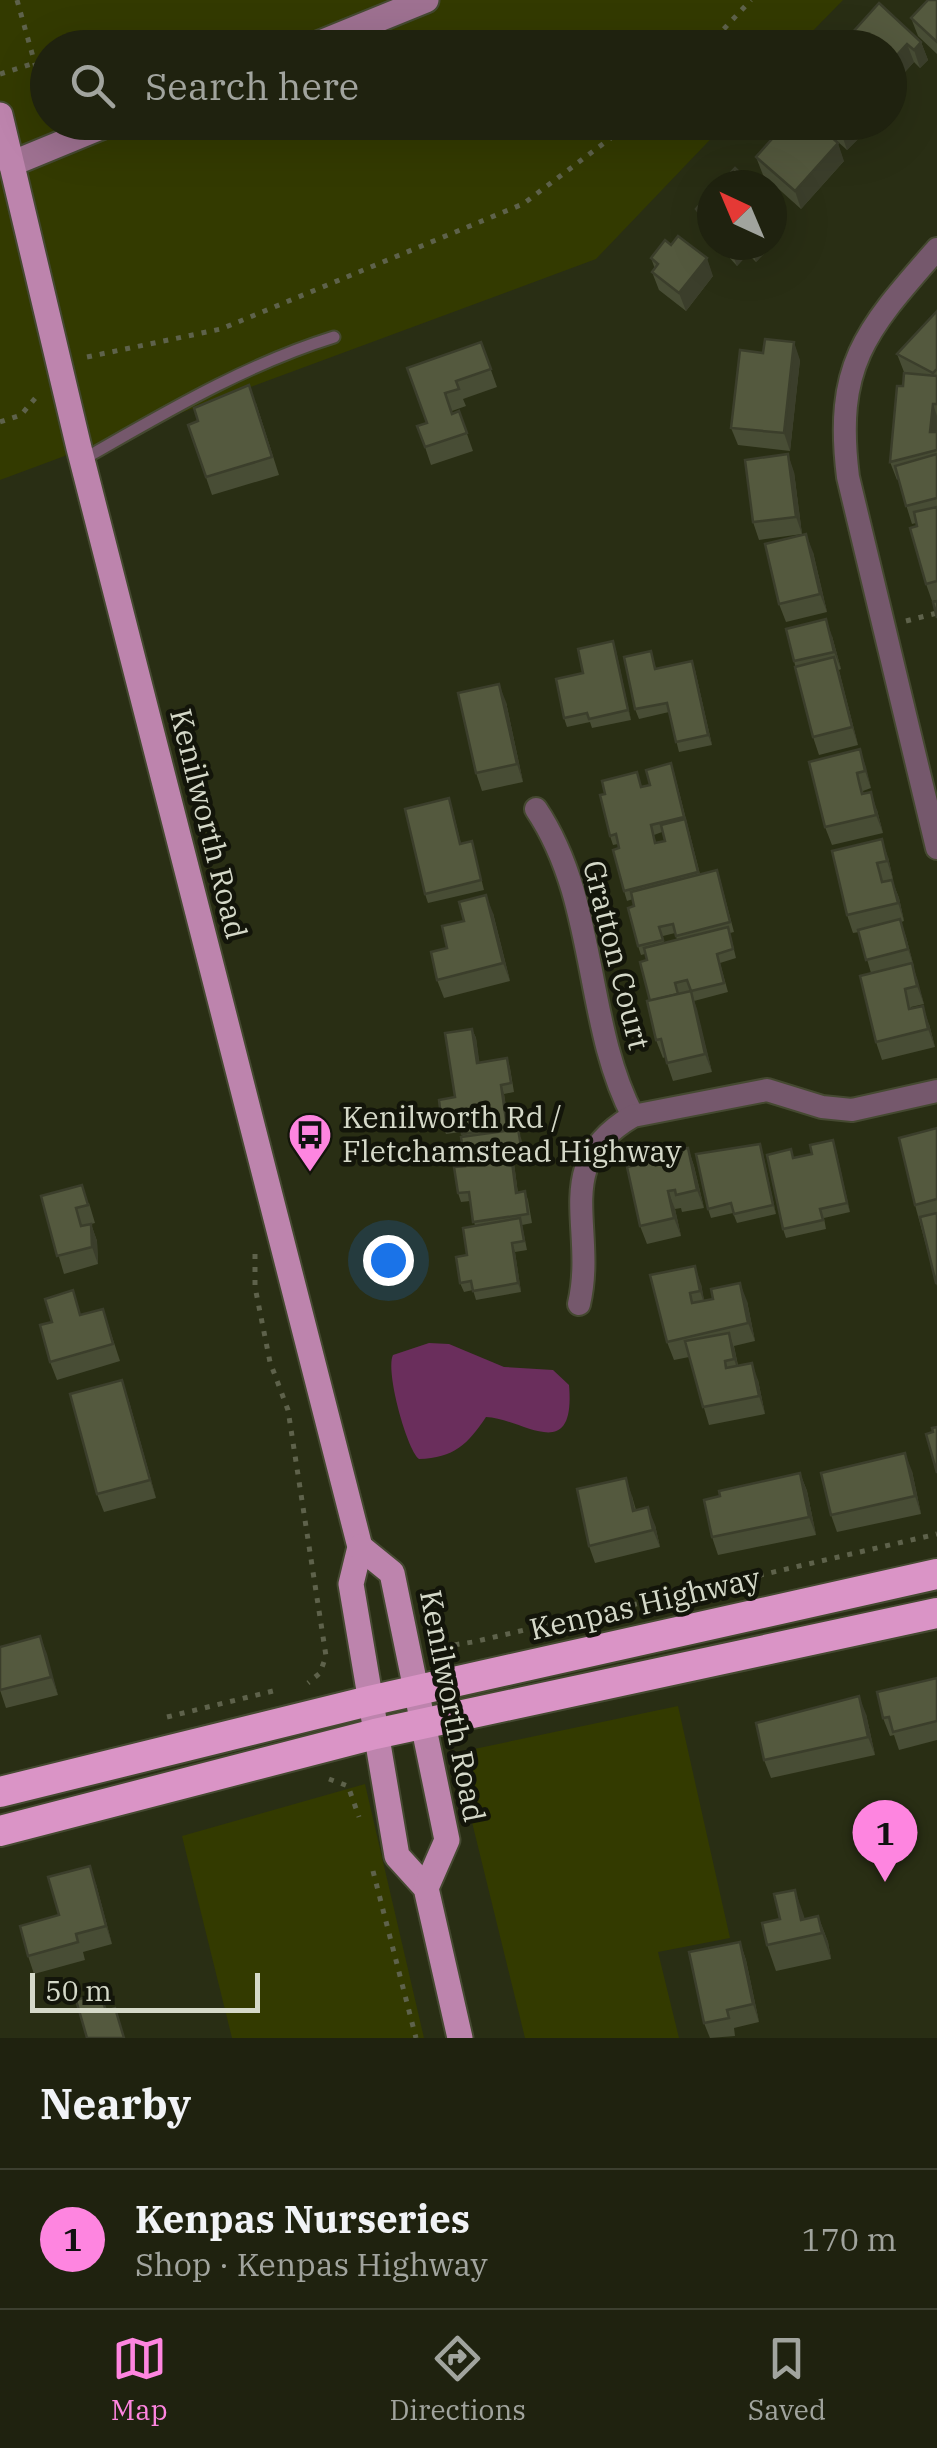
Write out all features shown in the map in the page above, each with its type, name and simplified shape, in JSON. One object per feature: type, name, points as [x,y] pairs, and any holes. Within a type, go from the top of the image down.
[{"type":"highway","name":"Kenpas Highway","points":[[0,1792],[369,1701],[937,1574]]},
{"type":"highway","points":[[0,1832],[376,1734],[937,1613]]},
{"type":"main road","name":"Kenilworth Road","points":[[0,115],[6,166],[360,1547],[351,1584],[397,1856],[426,1888],[460,2038]]},
{"type":"main road","name":"Kenilworth Road","points":[[360,1547],[392,1574],[447,1840],[426,1888]]},
{"type":"street","points":[[351,30],[426,0]]},
{"type":"street","points":[[6,166],[69,140]]},
{"type":"street","points":[[937,249],[890,302],[863,343],[847,386],[842,434],[848,477],[937,848]]},
{"type":"street","name":"Gratton Court","points":[[536,810],[558,848],[589,952],[612,1067],[633,1116]]},
{"type":"street","points":[[579,1304],[587,1272],[582,1174],[597,1143],[633,1116],[768,1090],[822,1107],[852,1110],[937,1091]]},
{"type":"lane","points":[[82,460],[187,400],[299,348],[334,338]]},
{"type":"path","points":[[17,0],[30,48]]},
{"type":"path","points":[[723,30],[751,0]]},
{"type":"path","points":[[0,74],[30,64]]},
{"type":"path","points":[[0,422],[22,416],[60,367],[102,350],[221,329],[524,204],[608,140]]},
{"type":"path","points":[[430,1624],[434,1636],[447,1646],[473,1642],[937,1534]]},
{"type":"path","points":[[314,1782],[330,1778],[348,1786],[364,1834]]},
{"type":"path","points":[[368,1852],[416,2038]]},
{"type":"green space","points":[[0,0],[843,0],[814,30],[30,30],[30,140],[710,140],[596,259],[0,480]]},
{"type":"green space","points":[[678,1706],[730,1938],[658,1952],[679,2038],[525,2038],[455,1753]]},
{"type":"green space","points":[[365,1784],[424,2038],[232,2038],[182,1836]]},
{"type":"shaded area","points":[[429,1343],[449,1344],[504,1367],[553,1370],[569,1385],[569,1410],[564,1425],[544,1432],[486,1417],[459,1448],[442,1456],[419,1459],[398,1410],[391,1364],[393,1355]]},
{"type":"building","points":[[928,0],[937,0],[937,42],[911,18]]},
{"type":"building","points":[[879,3],[921,42],[914,50],[907,44],[907,30],[855,30]]},
{"type":"building","points":[[771,140],[838,143],[795,191],[787,184],[787,170],[771,170],[756,157]]},
{"type":"building","points":[[678,236],[697,250],[697,260],[705,260],[679,293],[652,272],[658,264],[651,258],[665,240],[671,245]]},
{"type":"building","points":[[937,311],[937,369],[933,373],[897,354]]},
{"type":"building","points":[[765,339],[794,342],[784,433],[731,428],[740,350],[763,353]]},
{"type":"building","points":[[481,342],[491,369],[456,381],[459,389],[445,393],[452,414],[459,411],[467,433],[425,447],[417,426],[427,423],[407,368]]},
{"type":"building","points":[[904,373],[937,376],[937,404],[933,404],[930,432],[937,432],[937,450],[890,462],[897,386],[903,386]]},
{"type":"building","points":[[249,385],[272,457],[206,477],[188,425],[198,421],[194,408]]},
{"type":"building","points":[[788,454],[796,517],[753,522],[745,460]]},
{"type":"building","points":[[937,454],[937,498],[906,506],[895,466]]},
{"type":"building","points":[[937,507],[937,581],[926,584],[910,528],[917,526],[914,512]]},
{"type":"building","points":[[806,534],[820,594],[779,604],[765,544]]},
{"type":"building","points":[[826,619],[834,652],[794,661],[786,629]]},
{"type":"building","points":[[613,641],[628,710],[589,719],[587,713],[564,718],[556,679],[583,673],[578,649]]},
{"type":"building","points":[[651,651],[655,669],[692,661],[708,735],[676,742],[667,703],[635,709],[624,657]]},
{"type":"building","points":[[834,657],[852,727],[813,737],[795,667]]},
{"type":"building","points":[[499,684],[517,764],[476,773],[458,693]]},
{"type":"building","points":[[860,749],[865,771],[857,773],[859,782],[862,794],[871,792],[876,815],[825,827],[809,762]]},
{"type":"building","points":[[671,763],[684,817],[651,825],[655,843],[665,841],[661,825],[685,819],[698,872],[624,891],[613,850],[619,848],[616,834],[610,836],[600,795],[605,794],[602,781],[637,772],[641,787],[650,785],[646,770]]},
{"type":"building","points":[[449,798],[460,844],[472,841],[481,880],[425,894],[405,809]]},
{"type":"building","points":[[882,839],[887,861],[877,863],[882,882],[892,880],[898,903],[847,915],[832,851]]},
{"type":"building","points":[[717,870],[730,922],[676,936],[673,924],[659,927],[663,940],[638,946],[628,908],[634,906],[631,892]]},
{"type":"building","points":[[486,895],[503,963],[437,980],[431,952],[447,948],[442,926],[464,921],[459,902]]},
{"type":"building","points":[[900,919],[908,949],[866,960],[858,930]]},
{"type":"building","points":[[728,927],[733,949],[717,954],[724,983],[691,991],[687,980],[675,983],[678,994],[650,1001],[640,962],[647,960],[644,948]]},
{"type":"building","points":[[912,963],[917,986],[905,989],[909,1009],[923,1006],[928,1029],[876,1042],[860,976]]},
{"type":"building","points":[[691,991],[705,1054],[667,1063],[661,1039],[656,1040],[647,1001]]},
{"type":"building","points":[[472,1029],[477,1063],[507,1058],[511,1083],[501,1085],[507,1127],[462,1134],[460,1123],[442,1125],[439,1100],[455,1097],[445,1033]]},
{"type":"building","points":[[937,1128],[937,1199],[915,1205],[899,1138]]},
{"type":"building","points":[[518,1129],[522,1152],[511,1154],[516,1193],[525,1191],[528,1214],[473,1222],[469,1192],[458,1193],[454,1167],[465,1166],[461,1137]]},
{"type":"building","points":[[833,1140],[847,1203],[820,1209],[823,1220],[783,1229],[767,1155],[791,1149],[793,1158],[812,1154],[810,1145]]},
{"type":"building","points":[[760,1144],[773,1205],[734,1214],[731,1203],[708,1209],[696,1154]]},
{"type":"building","points":[[688,1148],[697,1190],[676,1195],[675,1190],[668,1191],[674,1218],[640,1226],[627,1167],[668,1158],[667,1152]]},
{"type":"building","points":[[82,1185],[88,1205],[76,1208],[81,1226],[91,1224],[92,1247],[57,1256],[41,1196]]},
{"type":"building","points":[[937,1213],[937,1283],[936,1283],[920,1217]]},
{"type":"building","points":[[520,1218],[524,1241],[512,1243],[518,1283],[473,1291],[471,1281],[460,1283],[456,1257],[467,1255],[463,1228]]},
{"type":"building","points":[[695,1266],[700,1291],[690,1293],[692,1303],[713,1299],[711,1289],[740,1283],[748,1323],[667,1342],[650,1275]]},
{"type":"building","points":[[73,1290],[80,1315],[103,1309],[113,1344],[50,1362],[40,1325],[52,1322],[45,1299]]},
{"type":"building","points":[[729,1333],[734,1359],[725,1361],[726,1368],[752,1363],[759,1396],[703,1407],[685,1341]]},
{"type":"building","points":[[122,1380],[150,1480],[97,1494],[70,1394]]},
{"type":"building","points":[[937,1427],[937,1473],[926,1434]]},
{"type":"building","points":[[905,1453],[915,1496],[831,1515],[821,1473]]},
{"type":"building","points":[[800,1473],[809,1517],[712,1537],[704,1500],[720,1496],[719,1491]]},
{"type":"building","points":[[626,1478],[633,1511],[648,1507],[653,1530],[589,1546],[577,1489]]},
{"type":"building","points":[[40,1636],[51,1677],[0,1690],[0,1647]]},
{"type":"building","points":[[937,1678],[937,1721],[893,1732],[889,1717],[883,1718],[877,1692]]},
{"type":"building","points":[[859,1696],[868,1737],[764,1760],[756,1723]]},
{"type":"building","points":[[90,1866],[106,1926],[76,1934],[78,1942],[28,1956],[20,1926],[59,1915],[48,1877]]},
{"type":"building","points":[[795,1890],[801,1920],[818,1916],[822,1933],[767,1945],[762,1923],[780,1919],[774,1894]]},
{"type":"building","points":[[740,1942],[753,2004],[727,2010],[729,2018],[704,2023],[689,1952]]},
{"type":"building","points":[[100,1993],[106,2011],[115,2008],[124,2038],[87,2038],[76,2000]]},
{"type":"place","name":"Kenilworth Rd / Fletchamstead Highway","points":[[310,1173]]},
{"type":"place","name":"Kenpas Nurseries","points":[[885,1882]]}]
